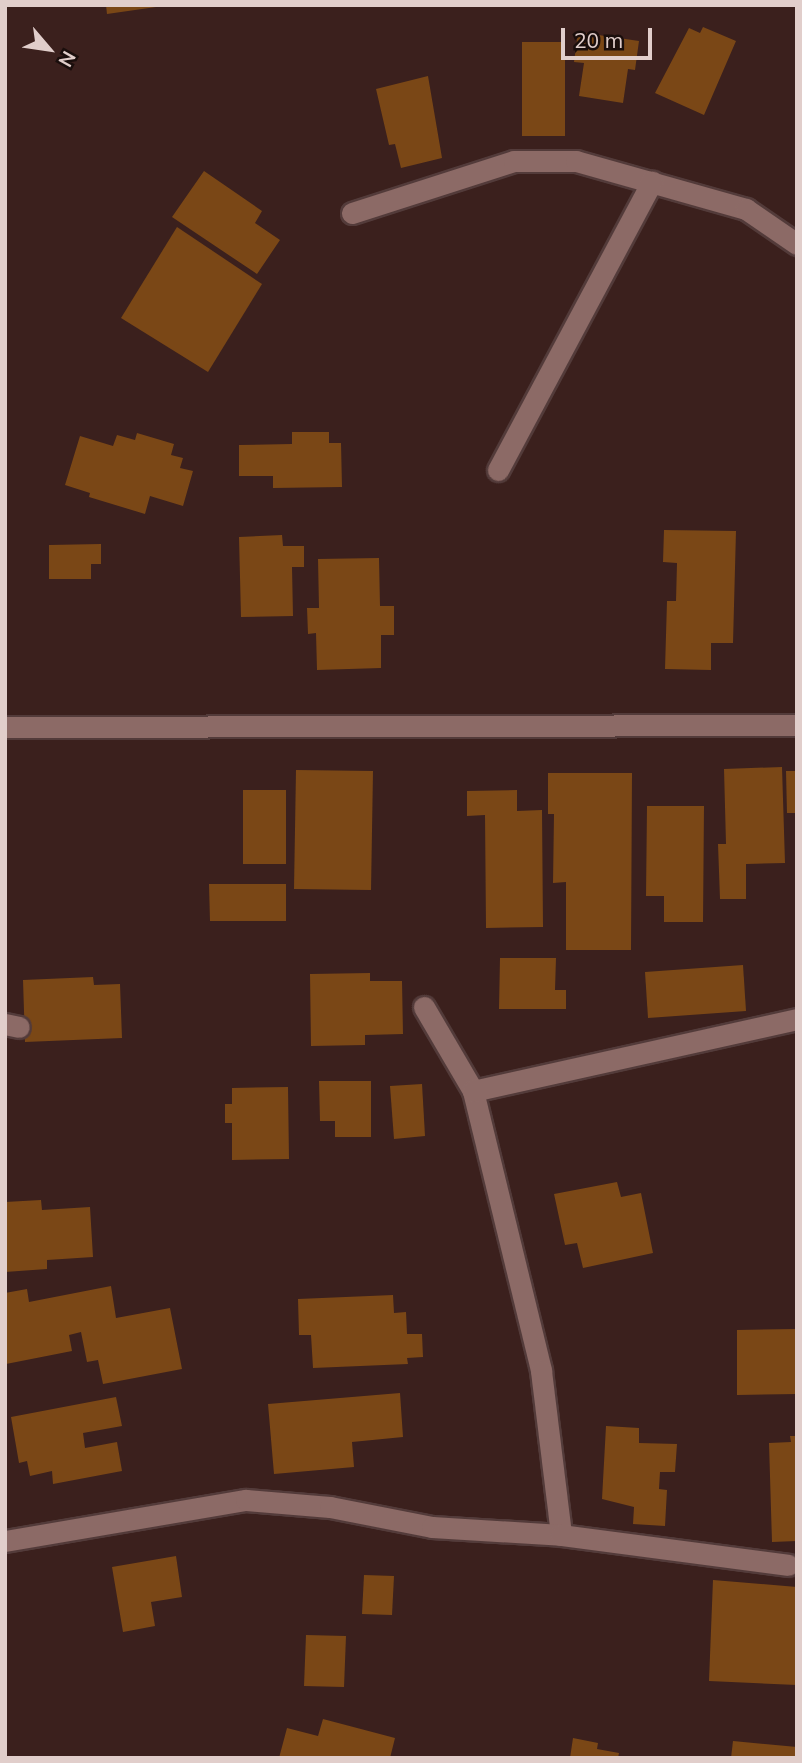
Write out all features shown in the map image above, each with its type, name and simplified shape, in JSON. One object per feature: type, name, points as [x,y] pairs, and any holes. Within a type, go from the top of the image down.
[{"type":"street","points":[[352,213],[514,161],[576,161],[746,209],[797,244]]},
{"type":"street","points":[[498,470],[652,181]]},
{"type":"street","points":[[5,727],[797,725]]},
{"type":"street","points":[[424,1007],[473,1091],[541,1371],[561,1535]]},
{"type":"street","points":[[473,1091],[797,1019]]},
{"type":"street","points":[[5,1541],[246,1500],[330,1507],[432,1527],[561,1535],[788,1565]]},
{"type":"building","points":[[106,5],[156,5],[156,7],[107,14]]},
{"type":"building","points":[[703,27],[736,41],[704,115],[655,93],[689,28],[700,33]]},
{"type":"building","points":[[578,32],[639,41],[635,70],[628,69],[623,103],[579,96],[584,63],[574,62]]},
{"type":"building","points":[[522,42],[565,42],[565,136],[522,136]]},
{"type":"building","points":[[428,76],[442,158],[401,168],[395,144],[389,145],[376,89]]},
{"type":"building","points":[[204,171],[262,211],[255,223],[280,240],[257,274],[172,217]]},
{"type":"building","points":[[177,227],[262,284],[208,372],[121,318]]},
{"type":"building","points":[[292,432],[329,432],[329,443],[341,443],[342,487],[273,488],[273,476],[239,476],[239,445],[292,444]]},
{"type":"building","points":[[137,433],[174,444],[171,455],[183,458],[180,468],[193,471],[183,506],[150,496],[145,514],[89,497],[90,493],[65,485],[80,436],[113,446],[117,435],[135,440]]},
{"type":"building","points":[[664,530],[736,531],[733,643],[711,643],[711,670],[665,669],[667,601],[676,601],[677,563],[663,562]]},
{"type":"building","points":[[282,535],[283,546],[304,546],[304,567],[292,567],[293,616],[241,617],[239,537]]},
{"type":"building","points":[[101,544],[101,564],[91,564],[91,579],[49,579],[49,545]]},
{"type":"building","points":[[379,558],[380,606],[394,606],[394,635],[381,635],[381,668],[317,670],[316,633],[308,634],[307,608],[319,608],[318,559]]},
{"type":"building","points":[[782,767],[785,863],[746,864],[746,899],[720,899],[718,844],[726,844],[724,769]]},
{"type":"building","points":[[296,770],[373,771],[371,890],[294,889]]},
{"type":"building","points":[[786,771],[797,771],[797,813],[787,813]]},
{"type":"building","points":[[548,773],[632,773],[631,950],[566,950],[566,882],[553,883],[554,814],[548,814]]},
{"type":"building","points":[[243,790],[286,790],[286,864],[243,864]]},
{"type":"building","points":[[517,790],[517,811],[542,810],[543,927],[486,928],[485,815],[467,816],[467,791]]},
{"type":"building","points":[[647,806],[704,806],[703,922],[664,922],[664,896],[646,896]]},
{"type":"building","points":[[209,884],[286,884],[286,921],[210,921]]},
{"type":"building","points":[[500,958],[556,958],[555,990],[566,990],[566,1009],[499,1009]]},
{"type":"building","points":[[743,965],[746,1011],[648,1018],[645,972]]},
{"type":"building","points":[[370,973],[370,981],[402,981],[403,1034],[365,1035],[365,1045],[311,1046],[310,974]]},
{"type":"building","points":[[93,977],[94,985],[120,984],[122,1038],[25,1042],[23,980]]},
{"type":"building","points":[[319,1081],[371,1081],[371,1137],[335,1137],[335,1121],[320,1121]]},
{"type":"building","points":[[422,1084],[425,1136],[394,1139],[390,1086]]},
{"type":"building","points":[[288,1087],[289,1159],[232,1160],[232,1123],[225,1123],[225,1104],[232,1104],[232,1088]]},
{"type":"building","points":[[617,1182],[621,1197],[641,1193],[653,1253],[583,1268],[577,1243],[565,1245],[554,1194]]},
{"type":"building","points":[[41,1200],[42,1210],[90,1207],[93,1257],[47,1260],[47,1269],[5,1272],[5,1202]]},
{"type":"building","points":[[111,1286],[116,1318],[170,1308],[182,1369],[103,1384],[98,1360],[87,1362],[81,1332],[69,1335],[72,1351],[6,1364],[5,1293],[27,1289],[29,1302]]},
{"type":"building","points":[[393,1295],[394,1313],[406,1312],[407,1334],[422,1334],[423,1357],[407,1358],[408,1364],[313,1368],[311,1335],[299,1335],[298,1299]]},
{"type":"building","points":[[797,1329],[797,1394],[737,1395],[737,1330]]},
{"type":"building","points":[[400,1393],[403,1437],[352,1442],[354,1467],[274,1474],[268,1404]]},
{"type":"building","points":[[116,1397],[122,1426],[83,1433],[85,1448],[117,1442],[122,1471],[53,1484],[52,1471],[30,1476],[27,1461],[19,1463],[11,1417]]},
{"type":"building","points":[[606,1426],[639,1428],[639,1443],[677,1444],[675,1472],[660,1472],[659,1489],[667,1490],[665,1526],[633,1524],[634,1507],[602,1499]]},
{"type":"building","points":[[790,1436],[797,1436],[797,1541],[772,1542],[769,1443],[791,1442]]},
{"type":"building","points":[[176,1556],[182,1597],[151,1602],[155,1626],[123,1632],[112,1567]]},
{"type":"building","points":[[364,1575],[394,1576],[392,1615],[362,1614]]},
{"type":"building","points":[[713,1580],[797,1587],[797,1685],[709,1681]]},
{"type":"building","points":[[306,1635],[346,1636],[344,1687],[304,1686]]},
{"type":"building","points":[[323,1719],[395,1738],[390,1758],[279,1758],[287,1728],[318,1736]]},
{"type":"building","points":[[573,1738],[598,1743],[597,1749],[619,1753],[618,1758],[570,1758]]},
{"type":"building","points":[[733,1741],[797,1747],[797,1758],[731,1758]]}]
